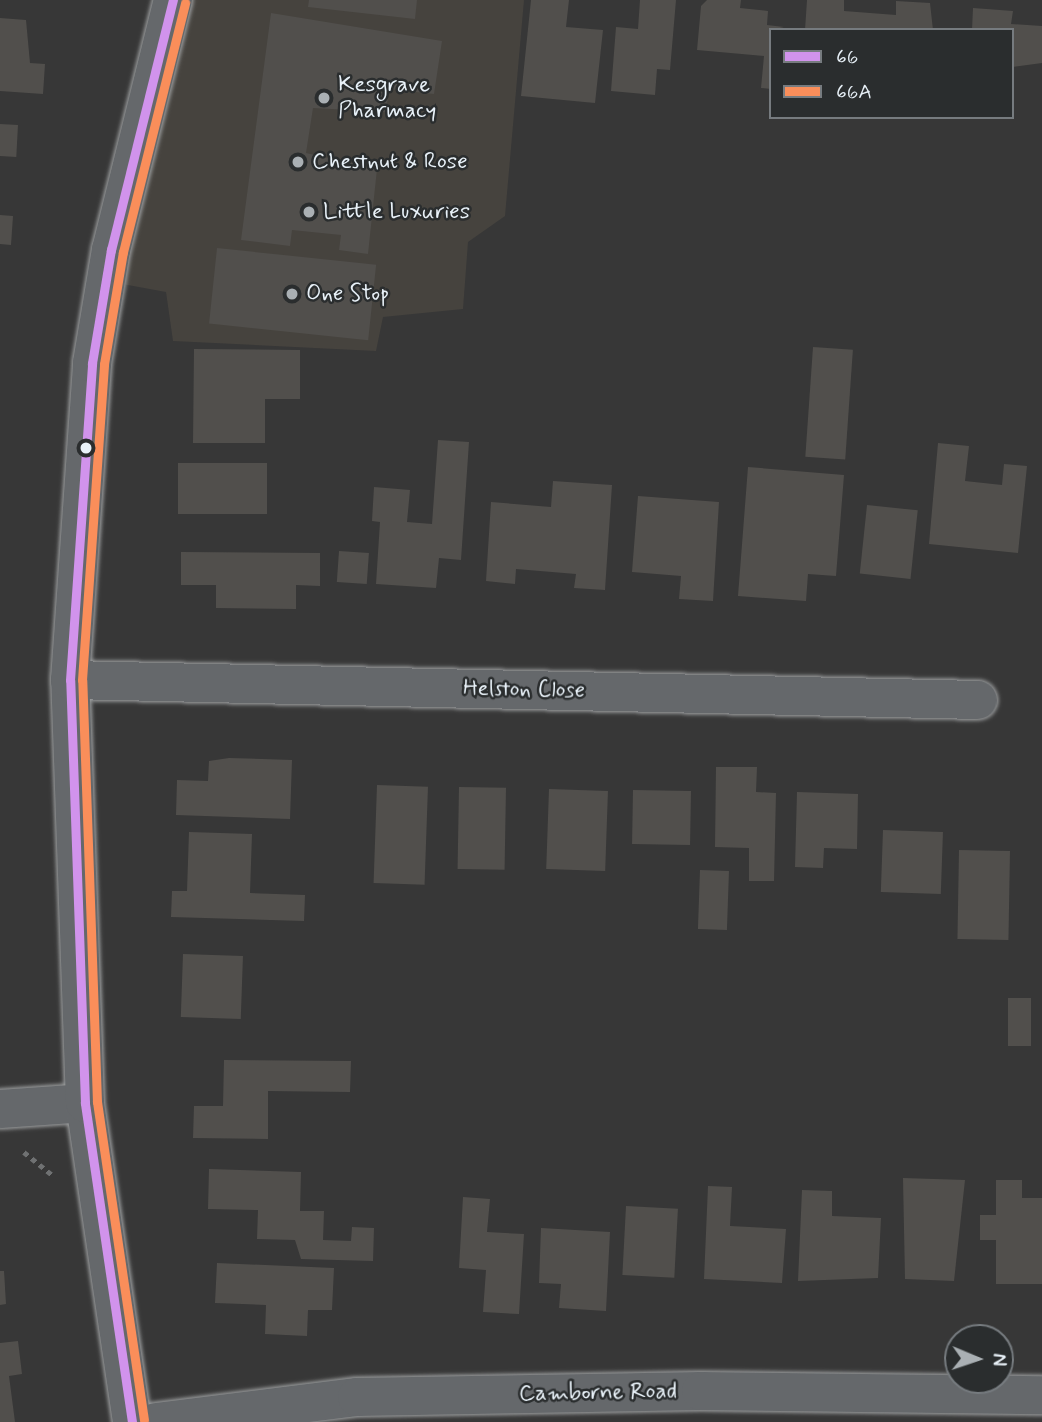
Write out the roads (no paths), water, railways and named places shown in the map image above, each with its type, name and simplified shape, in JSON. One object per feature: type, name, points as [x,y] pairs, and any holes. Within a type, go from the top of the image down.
[{"type":"street","points":[[132,1422],[85,1103],[70,680],[92,363],[111,250],[173,0]]},
{"type":"street","name":"Helston Close","points":[[70,680],[978,699]]},
{"type":"street","points":[[0,1109],[85,1103]]},
{"type":"street","name":"Camborne Road","points":[[156,1422],[358,1397],[701,1391],[1042,1395]]},
{"type":"place","name":"Kesgrave Pharmacy","points":[[324,98]]},
{"type":"place","name":"Chestnut & Rose","points":[[298,162]]},
{"type":"place","name":"Little Luxuries","points":[[309,212]]},
{"type":"place","name":"One Stop","points":[[292,294]]}]
